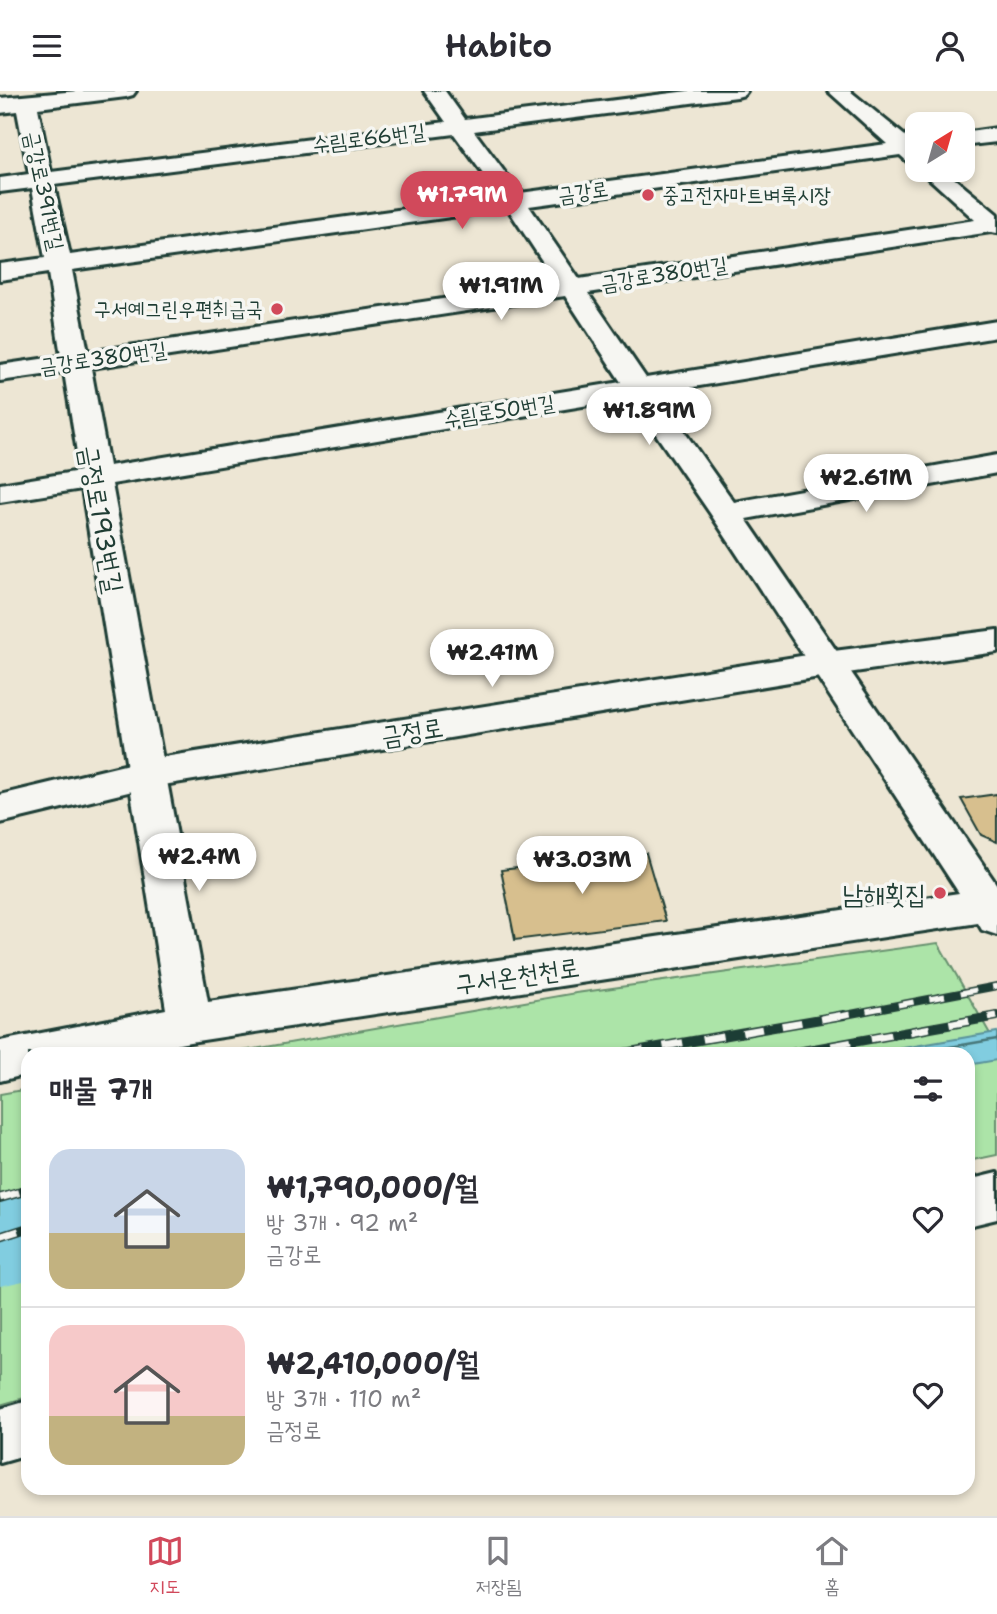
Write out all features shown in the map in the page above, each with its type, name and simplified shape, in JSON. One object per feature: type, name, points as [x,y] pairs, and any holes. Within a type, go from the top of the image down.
[{"type":"street","points":[[26,103],[126,91]]},
{"type":"street","points":[[434,91],[514,201],[994,909]]},
{"type":"street","name":"수림로66번길","points":[[0,185],[737,91]]},
{"type":"street","points":[[838,91],[905,144]]},
{"type":"street","name":"금강로391번길","points":[[0,105],[26,103],[59,264]]},
{"type":"street","points":[[975,138],[997,135]]},
{"type":"street","name":"금강로","points":[[0,272],[514,201],[905,151]]},
{"type":"street","points":[[945,182],[996,225]]},
{"type":"street","name":"금강로380번길","points":[[0,373],[996,225]]},
{"type":"street","name":"금정로193번길","points":[[59,264],[145,775],[190,1023]]},
{"type":"street","name":"수림로50번길","points":[[0,493],[997,329]]},
{"type":"street","points":[[726,513],[997,464]]},
{"type":"street","name":"금정로","points":[[0,809],[145,775],[826,664],[997,641]]},
{"type":"street","name":"구서온천천로","points":[[68,1047],[190,1023],[994,909]]},
{"type":"street","points":[[0,1061],[21,1056]]},
{"type":"street","points":[[975,1201],[997,1196]]},
{"type":"street","points":[[0,1436],[21,1430]]},
{"type":"green space","points":[[938,943],[997,1046],[997,1155],[975,1160],[975,1047],[266,1047],[576,993]]},
{"type":"green space","points":[[21,1090],[21,1399],[0,1405],[0,1094]]},
{"type":"water","points":[[997,1032],[997,1060],[975,1064],[975,1047],[909,1047]]},
{"type":"building","points":[[997,794],[997,842],[981,835],[961,799]]},
{"type":"building","points":[[646,853],[666,921],[515,940],[501,870]]},
{"type":"waterway","points":[[0,1241],[21,1236]]},
{"type":"railway","points":[[835,1017],[997,986]]},
{"type":"railway","points":[[659,1047],[844,1015]]},
{"type":"railway","points":[[825,1047],[997,1016],[992,1017]]},
{"type":"railway","points":[[0,1198],[21,1192]]},
{"type":"railway","points":[[0,1237],[21,1230]]},
{"type":"place","name":"중고전자마트벼룩시장","points":[[648,195]]},
{"type":"place","name":"구서예그린우편취급국","points":[[277,309]]},
{"type":"place","name":"남해횟집","points":[[940,893]]}]
